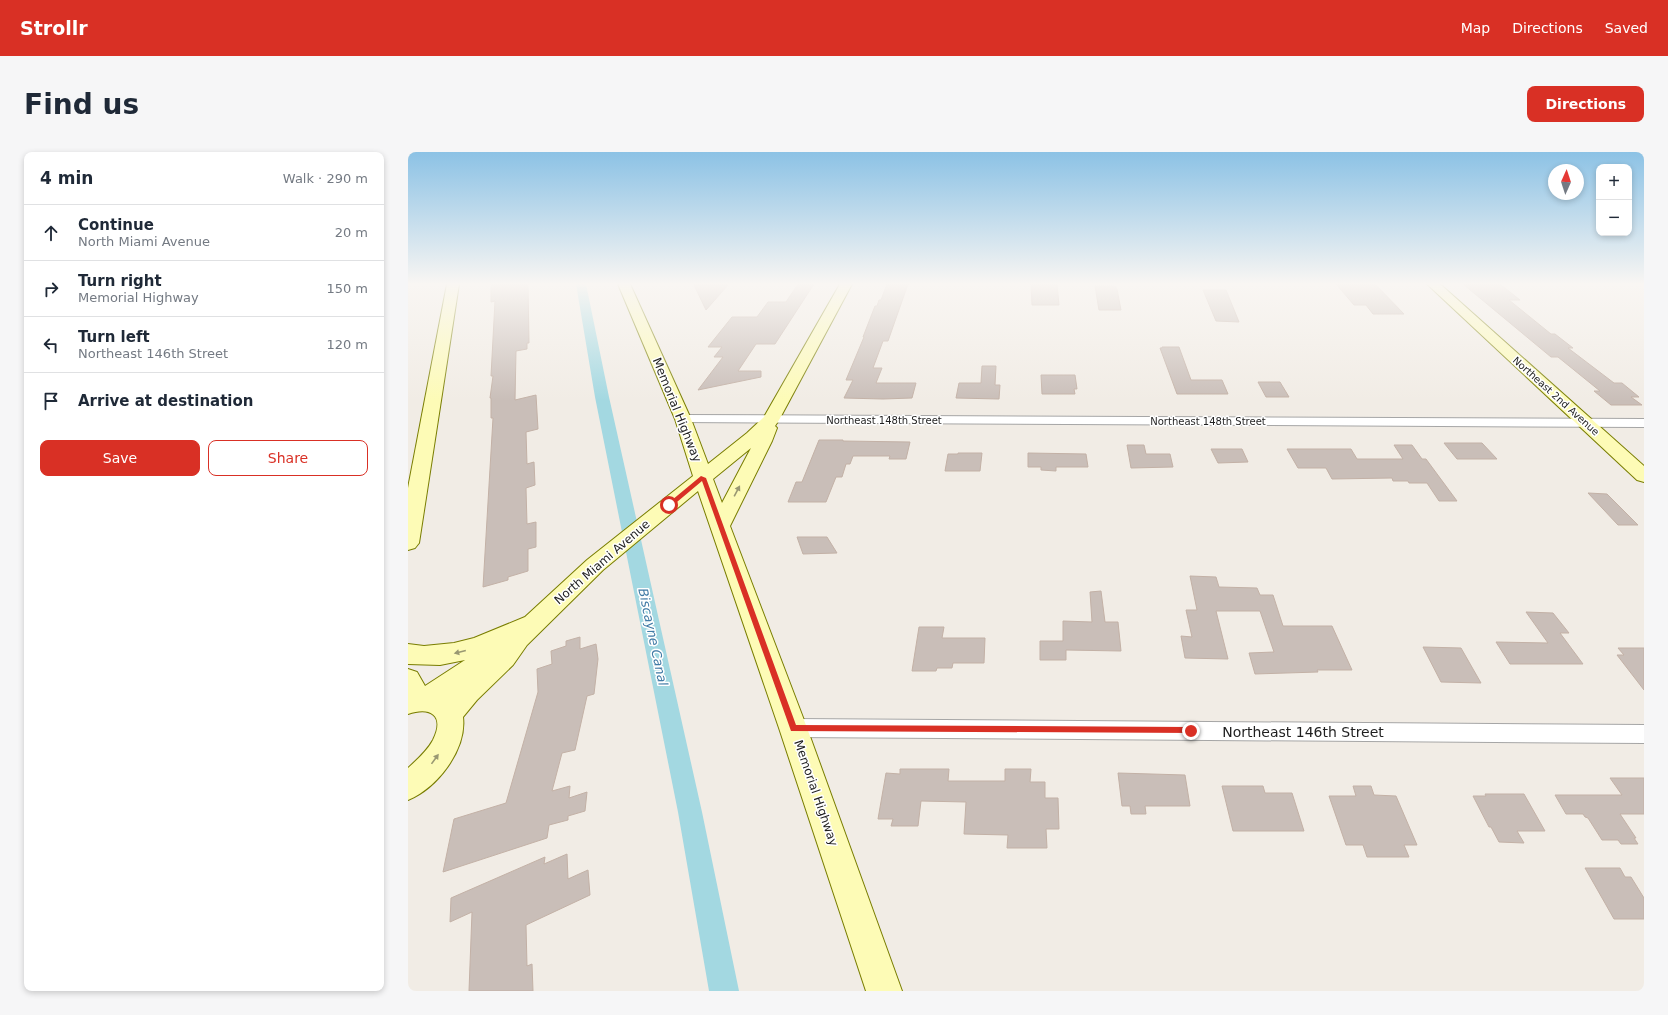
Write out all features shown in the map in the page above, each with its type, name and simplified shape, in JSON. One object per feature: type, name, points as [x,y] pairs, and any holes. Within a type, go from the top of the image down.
[{"type":"street","points":[[408,543],[446,323]]},
{"type":"street","name":"Memorial Highway","points":[[641,323],[683,419],[793,728],[884,991]]},
{"type":"street","name":"North Miami Avenue","points":[[450,715],[468,692],[504,658],[526,630],[595,565],[753,437],[771,420],[824,323]]},
{"type":"street","name":"Northeast 2nd Avenue","points":[[1476,323],[1644,476]]},
{"type":"street","name":"Northeast 148th Street","points":[[683,419],[1644,423]]},
{"type":"street","points":[[720,526],[763,441],[771,420]]},
{"type":"street","points":[[408,654],[431,656],[456,653],[526,630]]},
{"type":"street","name":"North Miami Avenue","points":[[415,695],[526,630]]},
{"type":"street","points":[[408,786],[424,773],[443,748],[450,730],[450,715],[441,704],[415,695]]},
{"type":"street","name":"Northeast 146th Street","points":[[793,728],[1644,734]]},
{"type":"building","points":[[494,323],[529,323],[529,343],[527,343],[527,349],[516,351],[515,400],[536,395],[538,429],[526,432],[527,464],[534,462],[535,485],[526,488],[527,524],[536,522],[536,547],[528,549],[528,571],[508,577],[508,580],[483,587],[493,418],[491,418],[490,398],[493,376],[491,376]]},
{"type":"building","points":[[727,323],[789,323],[775,344],[756,344],[738,371],[761,371],[761,377],[698,390],[723,357],[714,357],[722,347],[708,347]]},
{"type":"building","points":[[868,323],[894,323],[888,341],[883,341],[873,368],[882,368],[876,383],[916,383],[912,398],[844,398],[853,380],[846,380]]},
{"type":"building","points":[[1510,323],[1538,323],[1573,348],[1568,348],[1614,383],[1622,383],[1639,397],[1631,397],[1642,405],[1611,405],[1594,391],[1600,391],[1558,357],[1551,357]]},
{"type":"building","points":[[1179,347],[1191,380],[1222,380],[1228,394],[1177,394],[1160,348]]},
{"type":"building","points":[[982,366],[996,366],[995,385],[1000,385],[999,399],[956,398],[959,383],[981,383]]},
{"type":"building","points":[[1041,375],[1075,375],[1077,389],[1074,389],[1075,394],[1042,394]]},
{"type":"building","points":[[1258,382],[1280,382],[1289,397],[1266,397]]},
{"type":"building","points":[[819,440],[910,442],[906,459],[889,459],[890,456],[853,456],[850,464],[846,464],[842,477],[836,477],[826,502],[788,502],[796,482],[802,482]]},
{"type":"building","points":[[1444,443],[1482,443],[1497,459],[1457,459]]},
{"type":"building","points":[[1127,445],[1144,445],[1146,454],[1170,454],[1173,467],[1131,468]]},
{"type":"building","points":[[1394,445],[1412,445],[1422,459],[1426,459],[1457,501],[1439,501],[1427,483],[1393,481],[1392,478],[1332,479],[1326,468],[1298,468],[1287,449],[1351,449],[1357,459],[1403,459]]},
{"type":"building","points":[[1211,449],[1242,449],[1248,462],[1218,463]]},
{"type":"building","points":[[982,453],[980,471],[945,471],[948,454]]},
{"type":"building","points":[[1028,453],[1086,454],[1088,467],[1056,467],[1056,471],[1041,470],[1041,467],[1028,467]]},
{"type":"building","points":[[1588,493],[1607,494],[1638,525],[1618,525]]},
{"type":"building","points":[[797,537],[827,537],[837,553],[803,554]]},
{"type":"building","points":[[1190,576],[1216,577],[1219,587],[1257,588],[1260,595],[1273,595],[1283,626],[1332,626],[1352,670],[1317,670],[1318,672],[1255,674],[1249,653],[1274,652],[1260,611],[1216,611],[1228,659],[1185,658],[1181,636],[1192,637],[1186,610],[1197,610]]},
{"type":"building","points":[[1101,591],[1105,622],[1118,622],[1121,651],[1066,650],[1066,660],[1040,660],[1040,641],[1063,641],[1063,621],[1092,622],[1090,592]]},
{"type":"building","points":[[1526,612],[1553,613],[1569,633],[1560,633],[1583,664],[1510,664],[1496,642],[1548,643]]},
{"type":"building","points":[[919,627],[944,627],[942,638],[985,638],[984,663],[953,663],[952,668],[937,668],[936,671],[912,671]]},
{"type":"building","points":[[580,637],[580,649],[596,644],[598,659],[594,694],[587,696],[575,750],[562,753],[552,791],[570,786],[569,798],[587,792],[585,811],[568,816],[568,820],[549,825],[547,838],[443,872],[454,819],[506,803],[538,692],[537,669],[552,664],[551,651],[566,646],[566,641]]},
{"type":"building","points":[[1423,647],[1461,648],[1481,683],[1441,682]]},
{"type":"building","points":[[1618,648],[1644,648],[1644,690],[1617,655],[1624,655]]},
{"type":"building","points":[[900,769],[949,769],[948,781],[1005,781],[1005,769],[1031,769],[1030,782],[1045,782],[1045,798],[1058,798],[1059,829],[1046,829],[1047,848],[1007,848],[1008,835],[964,834],[966,802],[921,801],[918,826],[891,826],[893,819],[878,819],[886,773],[900,774]]},
{"type":"building","points":[[1118,773],[1185,775],[1190,806],[1145,806],[1146,814],[1131,814],[1130,806],[1122,806]]},
{"type":"building","points":[[1610,778],[1644,778],[1644,814],[1620,814],[1636,838],[1634,838],[1638,844],[1621,844],[1618,840],[1602,840],[1588,818],[1583,814],[1566,814],[1555,795],[1622,795]]},
{"type":"building","points":[[1222,786],[1263,786],[1265,793],[1292,793],[1304,831],[1233,831]]},
{"type":"building","points":[[1353,786],[1371,786],[1374,795],[1396,796],[1417,845],[1404,845],[1409,857],[1367,857],[1363,845],[1346,845],[1329,796],[1356,796]]},
{"type":"building","points":[[1485,794],[1524,794],[1545,831],[1517,831],[1524,843],[1499,842],[1491,827],[1489,827],[1473,796],[1486,796]]},
{"type":"building","points":[[567,854],[568,879],[588,870],[590,895],[526,925],[527,966],[532,964],[533,991],[469,991],[472,912],[450,922],[451,898],[545,857],[544,864]]},
{"type":"building","points":[[1585,868],[1620,868],[1625,877],[1631,877],[1644,898],[1644,919],[1614,919]]},
{"type":"waterway","name":"Biscayne Canal","points":[[588,323],[602,397],[690,812],[724,991]]},
{"type":"route","points":[[669,505],[703,478],[793,728],[1191,731]]}]
